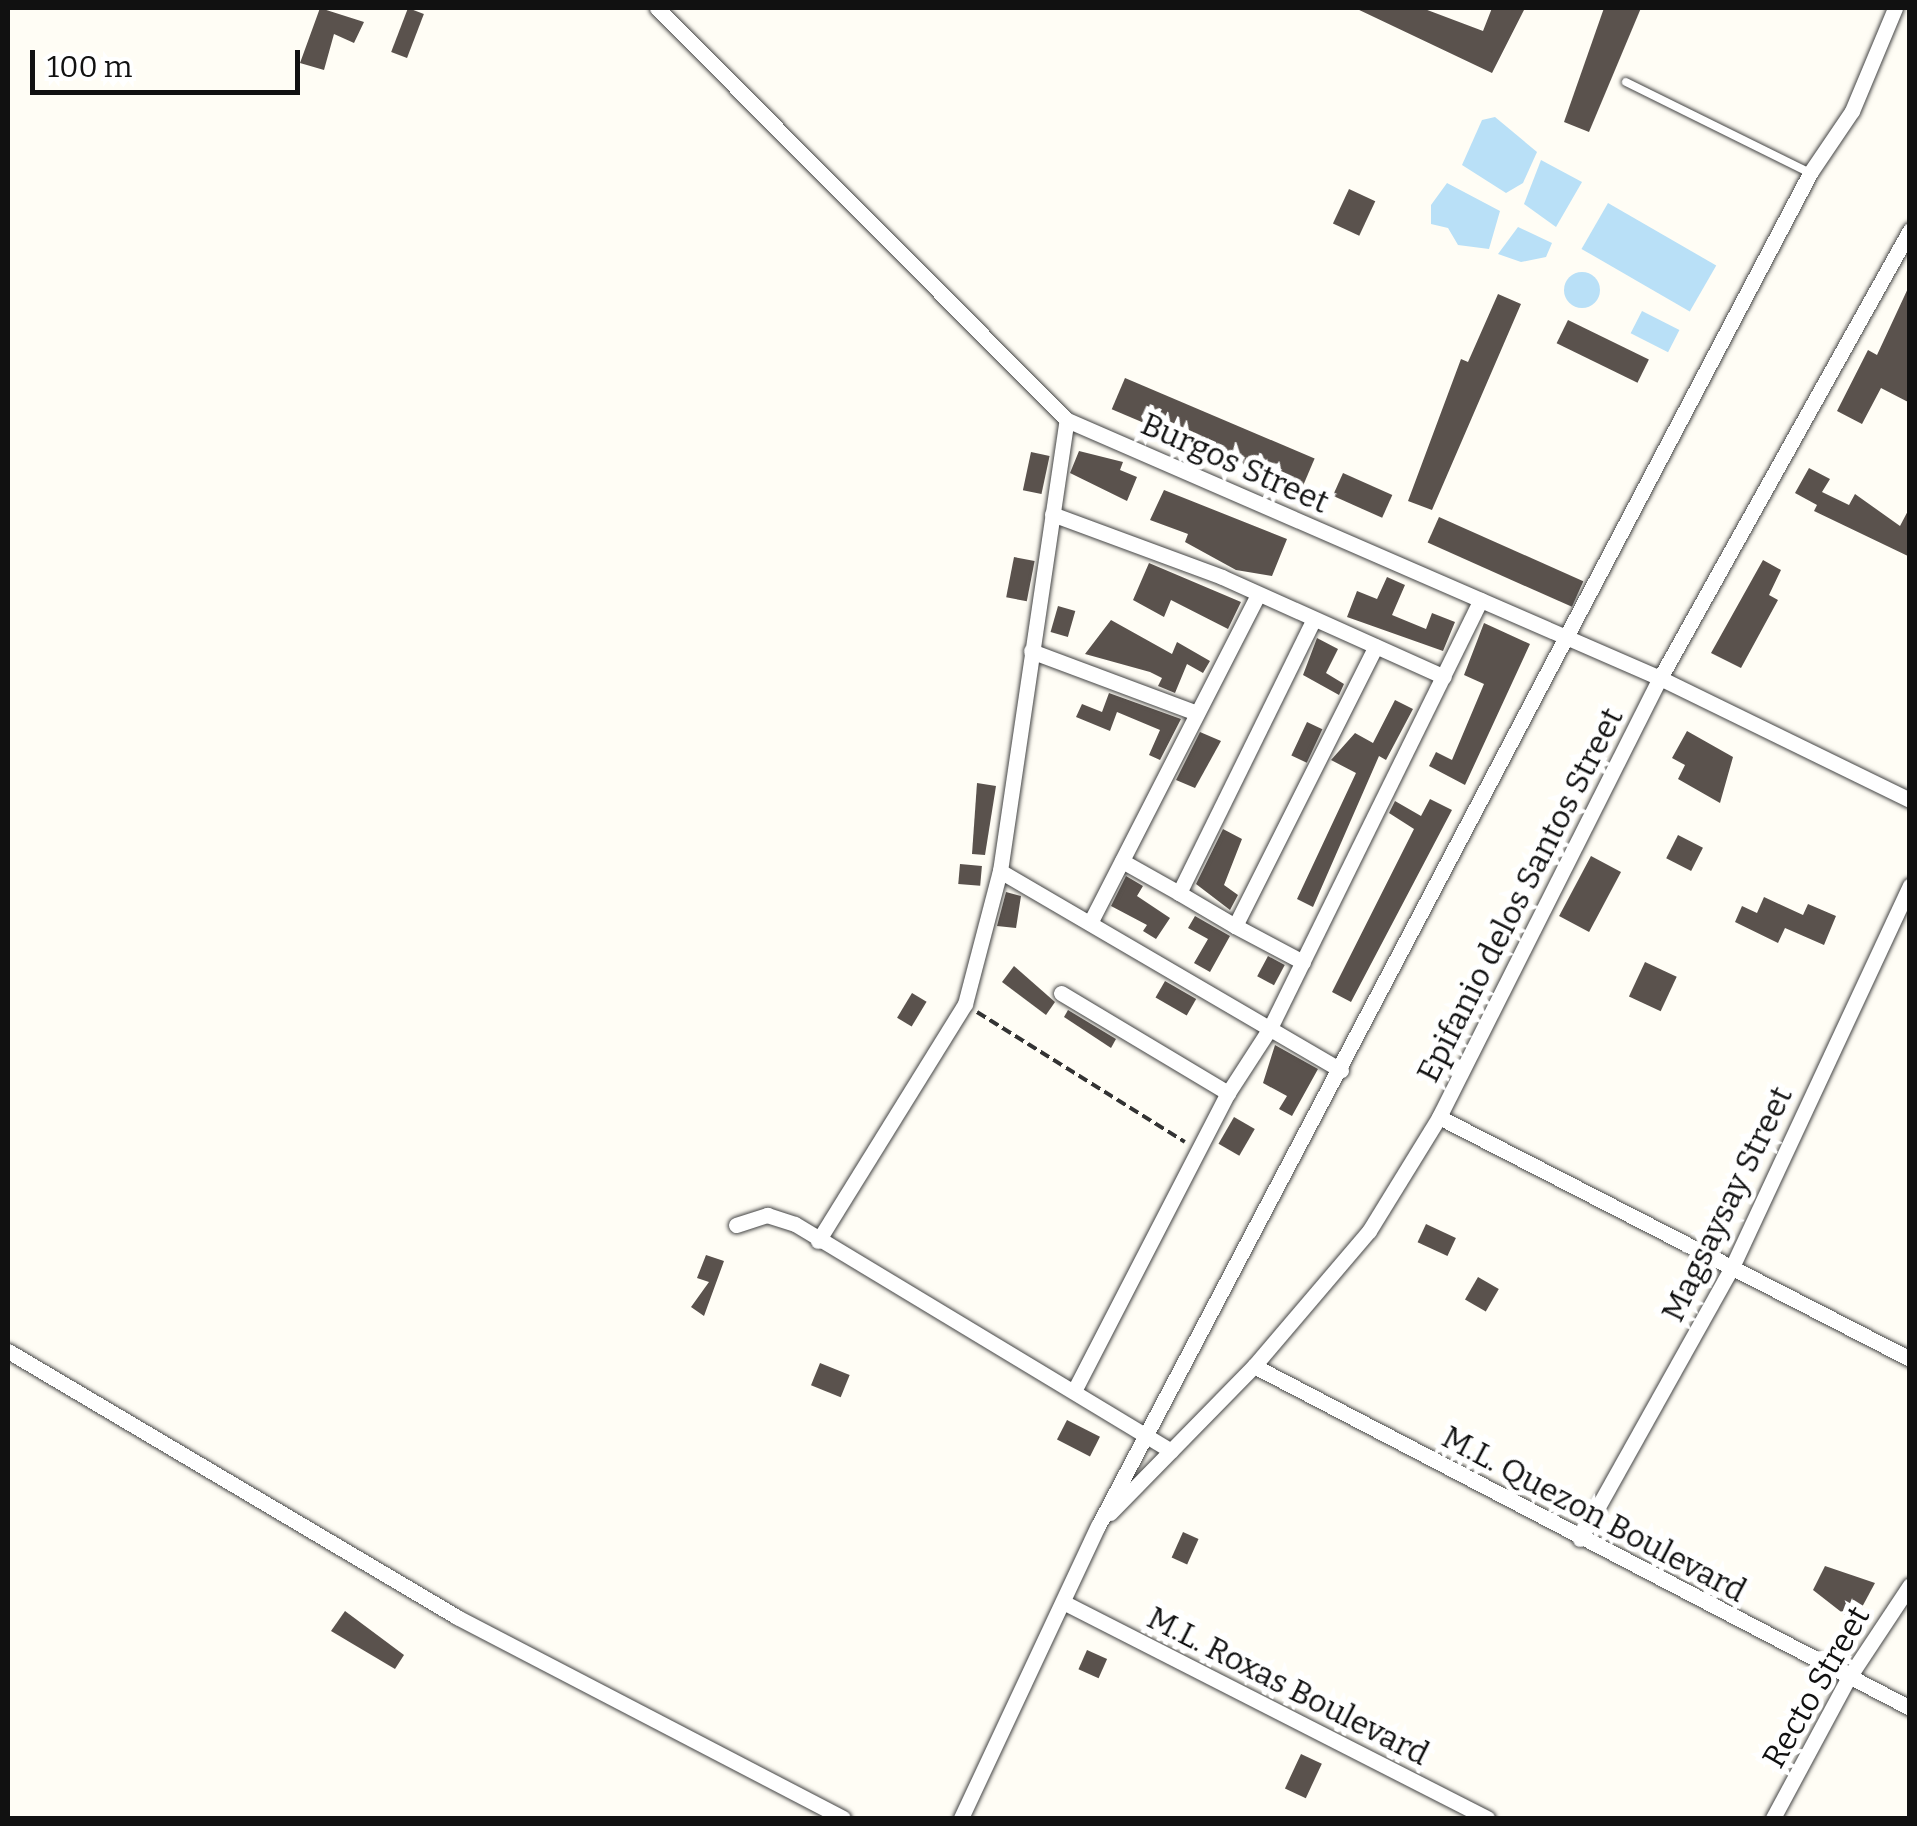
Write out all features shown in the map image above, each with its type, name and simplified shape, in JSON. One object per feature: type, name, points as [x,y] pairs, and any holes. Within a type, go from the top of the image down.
[{"type":"street","name":"Burgos Street","points":[[657,8],[1067,420],[1660,678],[1910,800]]},
{"type":"street","points":[[962,1818],[1098,1526],[1570,639],[1810,173],[1852,111],[1894,8]]},
{"type":"street","name":"Epifanio delos Santos Street","points":[[1098,1526],[1254,1366],[1369,1231],[1439,1117],[1660,678],[1910,230]]},
{"type":"street","points":[[818,1241],[964,1004],[1000,871],[1067,420]]},
{"type":"street","points":[[1052,514],[1258,594],[1444,678]]},
{"type":"street","points":[[1090,923],[1258,594]]},
{"type":"street","points":[[1074,1391],[1228,1093],[1270,1028],[1481,600]]},
{"type":"street","points":[[1179,893],[1314,619]]},
{"type":"street","points":[[1235,926],[1376,646]]},
{"type":"street","points":[[1031,650],[1198,713]]},
{"type":"street","points":[[1122,860],[1303,962]]},
{"type":"street","points":[[1000,871],[1341,1070]]},
{"type":"street","name":"Magsaysay Street","points":[[1580,1539],[1732,1267],[1910,886]]},
{"type":"street","points":[[1061,992],[1228,1093]]},
{"type":"street","points":[[1439,1117],[1910,1359]]},
{"type":"street","points":[[736,1225],[780,1217],[1171,1451]]},
{"type":"street","points":[[8,1351],[458,1617],[842,1818]]},
{"type":"street","name":"M.L. Quezon Boulevard","points":[[1254,1366],[1910,1708]]},
{"type":"street","name":"Recto Street","points":[[1773,1818],[1848,1677],[1910,1584]]},
{"type":"street","name":"M.L. Roxas Boulevard","points":[[1065,1603],[1486,1818]]},
{"type":"lane","points":[[1626,82],[1810,173]]},
{"type":"path","points":[[964,1004],[1198,1150]]},
{"type":"water","points":[[1495,117],[1537,152],[1523,183],[1506,193],[1462,165],[1482,120]]},
{"type":"water","points":[[1541,160],[1582,182],[1556,227],[1524,204]]},
{"type":"water","points":[[1447,183],[1500,211],[1489,249],[1458,245],[1448,228],[1431,224],[1431,205]]},
{"type":"water","points":[[1608,203],[1716,266],[1690,311],[1582,249]]},
{"type":"water","points":[[1518,227],[1552,243],[1546,257],[1521,262],[1498,254]]},
{"type":"water","points":[[1582,272],[1595,277],[1600,290],[1595,303],[1582,308],[1569,303],[1564,290],[1569,277]]},
{"type":"water","points":[[1642,311],[1679,330],[1668,352],[1631,333]]},
{"type":"building","points":[[320,8],[364,22],[354,43],[334,34],[324,70],[300,63]]},
{"type":"building","points":[[408,8],[424,14],[407,58],[391,52]]},
{"type":"building","points":[[1355,8],[1422,8],[1483,31],[1492,8],[1525,8],[1492,73]]},
{"type":"building","points":[[1604,8],[1641,8],[1589,132],[1564,122]]},
{"type":"building","points":[[1349,189],[1375,201],[1359,236],[1333,223]]},
{"type":"building","points":[[1910,284],[1910,403],[1881,388],[1862,424],[1837,411],[1868,350],[1877,355]]},
{"type":"building","points":[[1498,294],[1521,304],[1432,510],[1408,501],[1461,359],[1468,362]]},
{"type":"building","points":[[1568,320],[1649,359],[1637,383],[1557,343]]},
{"type":"building","points":[[1125,378],[1315,458],[1301,490],[1112,409]]},
{"type":"building","points":[[1079,451],[1123,462],[1120,470],[1137,477],[1127,501],[1070,473]]},
{"type":"building","points":[[1031,452],[1050,456],[1041,494],[1023,490]]},
{"type":"building","points":[[1809,468],[1830,479],[1822,492],[1849,505],[1855,494],[1900,526],[1910,507],[1910,557],[1814,511],[1817,505],[1795,493]]},
{"type":"building","points":[[1343,473],[1392,495],[1382,518],[1333,496]]},
{"type":"building","points":[[1164,490],[1287,539],[1272,576],[1236,570],[1185,542],[1188,534],[1150,520]]},
{"type":"building","points":[[1439,517],[1583,581],[1572,607],[1428,543]]},
{"type":"building","points":[[1014,557],[1035,561],[1027,601],[1006,597]]},
{"type":"building","points":[[1763,560],[1781,570],[1769,595],[1778,600],[1741,668],[1711,653]]},
{"type":"building","points":[[1149,563],[1241,602],[1228,629],[1171,600],[1164,617],[1133,600]]},
{"type":"building","points":[[1387,577],[1405,585],[1392,615],[1426,629],[1432,613],[1455,622],[1443,651],[1347,617],[1357,591],[1377,599]]},
{"type":"building","points":[[1058,606],[1075,611],[1068,637],[1051,632]]},
{"type":"building","points":[[1111,620],[1172,654],[1177,642],[1210,661],[1203,673],[1187,664],[1175,693],[1158,686],[1162,678],[1150,672],[1085,654]]},
{"type":"building","points":[[1484,623],[1530,644],[1465,785],[1429,766],[1436,752],[1452,760],[1484,684],[1464,675]]},
{"type":"building","points":[[1317,638],[1338,649],[1326,673],[1344,684],[1339,695],[1303,675]]},
{"type":"building","points":[[1109,693],[1181,719],[1160,760],[1149,755],[1160,730],[1117,712],[1110,731],[1076,717],[1082,704],[1102,712]]},
{"type":"building","points":[[1395,700],[1413,709],[1386,760],[1379,756],[1313,907],[1297,899],[1356,773],[1331,760],[1355,733],[1373,743]]},
{"type":"building","points":[[1307,722],[1322,729],[1307,763],[1291,756]]},
{"type":"building","points":[[1687,731],[1733,757],[1720,803],[1678,779],[1685,765],[1672,758]]},
{"type":"building","points":[[1200,732],[1221,741],[1195,788],[1176,780]]},
{"type":"building","points":[[977,783],[996,786],[985,855],[972,854]]},
{"type":"building","points":[[1430,799],[1452,810],[1351,1002],[1332,992],[1414,829],[1389,813],[1395,801],[1421,816]]},
{"type":"building","points":[[1223,829],[1242,839],[1224,885],[1238,895],[1230,910],[1196,884]]},
{"type":"building","points":[[1678,835],[1703,848],[1691,871],[1666,858]]},
{"type":"building","points":[[1591,856],[1621,872],[1589,932],[1559,916]]},
{"type":"building","points":[[960,864],[982,866],[980,886],[958,884]]},
{"type":"building","points":[[1126,876],[1143,886],[1137,896],[1170,918],[1156,939],[1143,931],[1147,925],[1111,906]]},
{"type":"building","points":[[1006,892],[1021,896],[1016,928],[997,926]]},
{"type":"building","points":[[1764,897],[1803,915],[1808,904],[1836,916],[1824,945],[1785,928],[1778,943],[1735,922],[1742,906],[1757,913]]},
{"type":"building","points":[[1195,916],[1230,936],[1210,972],[1194,963],[1208,939],[1188,928]]},
{"type":"building","points":[[1268,956],[1285,965],[1274,985],[1257,976]]},
{"type":"building","points":[[1645,962],[1677,977],[1661,1011],[1629,996]]},
{"type":"building","points":[[1014,966],[1055,1002],[1046,1015],[1002,982]]},
{"type":"building","points":[[1165,981],[1196,999],[1187,1015],[1156,997]]},
{"type":"building","points":[[912,993],[927,1002],[912,1027],[897,1018]]},
{"type":"building","points":[[1068,1010],[1116,1039],[1111,1048],[1064,1017]]},
{"type":"building","points":[[1275,1045],[1318,1069],[1292,1116],[1279,1109],[1287,1096],[1263,1083]]},
{"type":"building","points":[[1234,1117],[1255,1129],[1239,1156],[1218,1144]]},
{"type":"building","points":[[1426,1224],[1456,1238],[1447,1256],[1418,1242]]},
{"type":"building","points":[[706,1255],[724,1261],[704,1316],[691,1307],[709,1282],[697,1278]]},
{"type":"building","points":[[1478,1277],[1499,1289],[1486,1312],[1465,1300]]},
{"type":"building","points":[[820,1363],[850,1375],[841,1397],[811,1385]]},
{"type":"building","points":[[1067,1420],[1100,1437],[1090,1456],[1057,1440]]},
{"type":"building","points":[[1183,1532],[1199,1539],[1187,1564],[1172,1558]]},
{"type":"building","points":[[1825,1566],[1875,1583],[1854,1622],[1813,1590]]},
{"type":"building","points":[[345,1611],[404,1655],[395,1669],[331,1631]]},
{"type":"building","points":[[1087,1650],[1107,1659],[1099,1678],[1078,1669]]},
{"type":"building","points":[[1301,1754],[1322,1764],[1306,1798],[1285,1788]]}]
